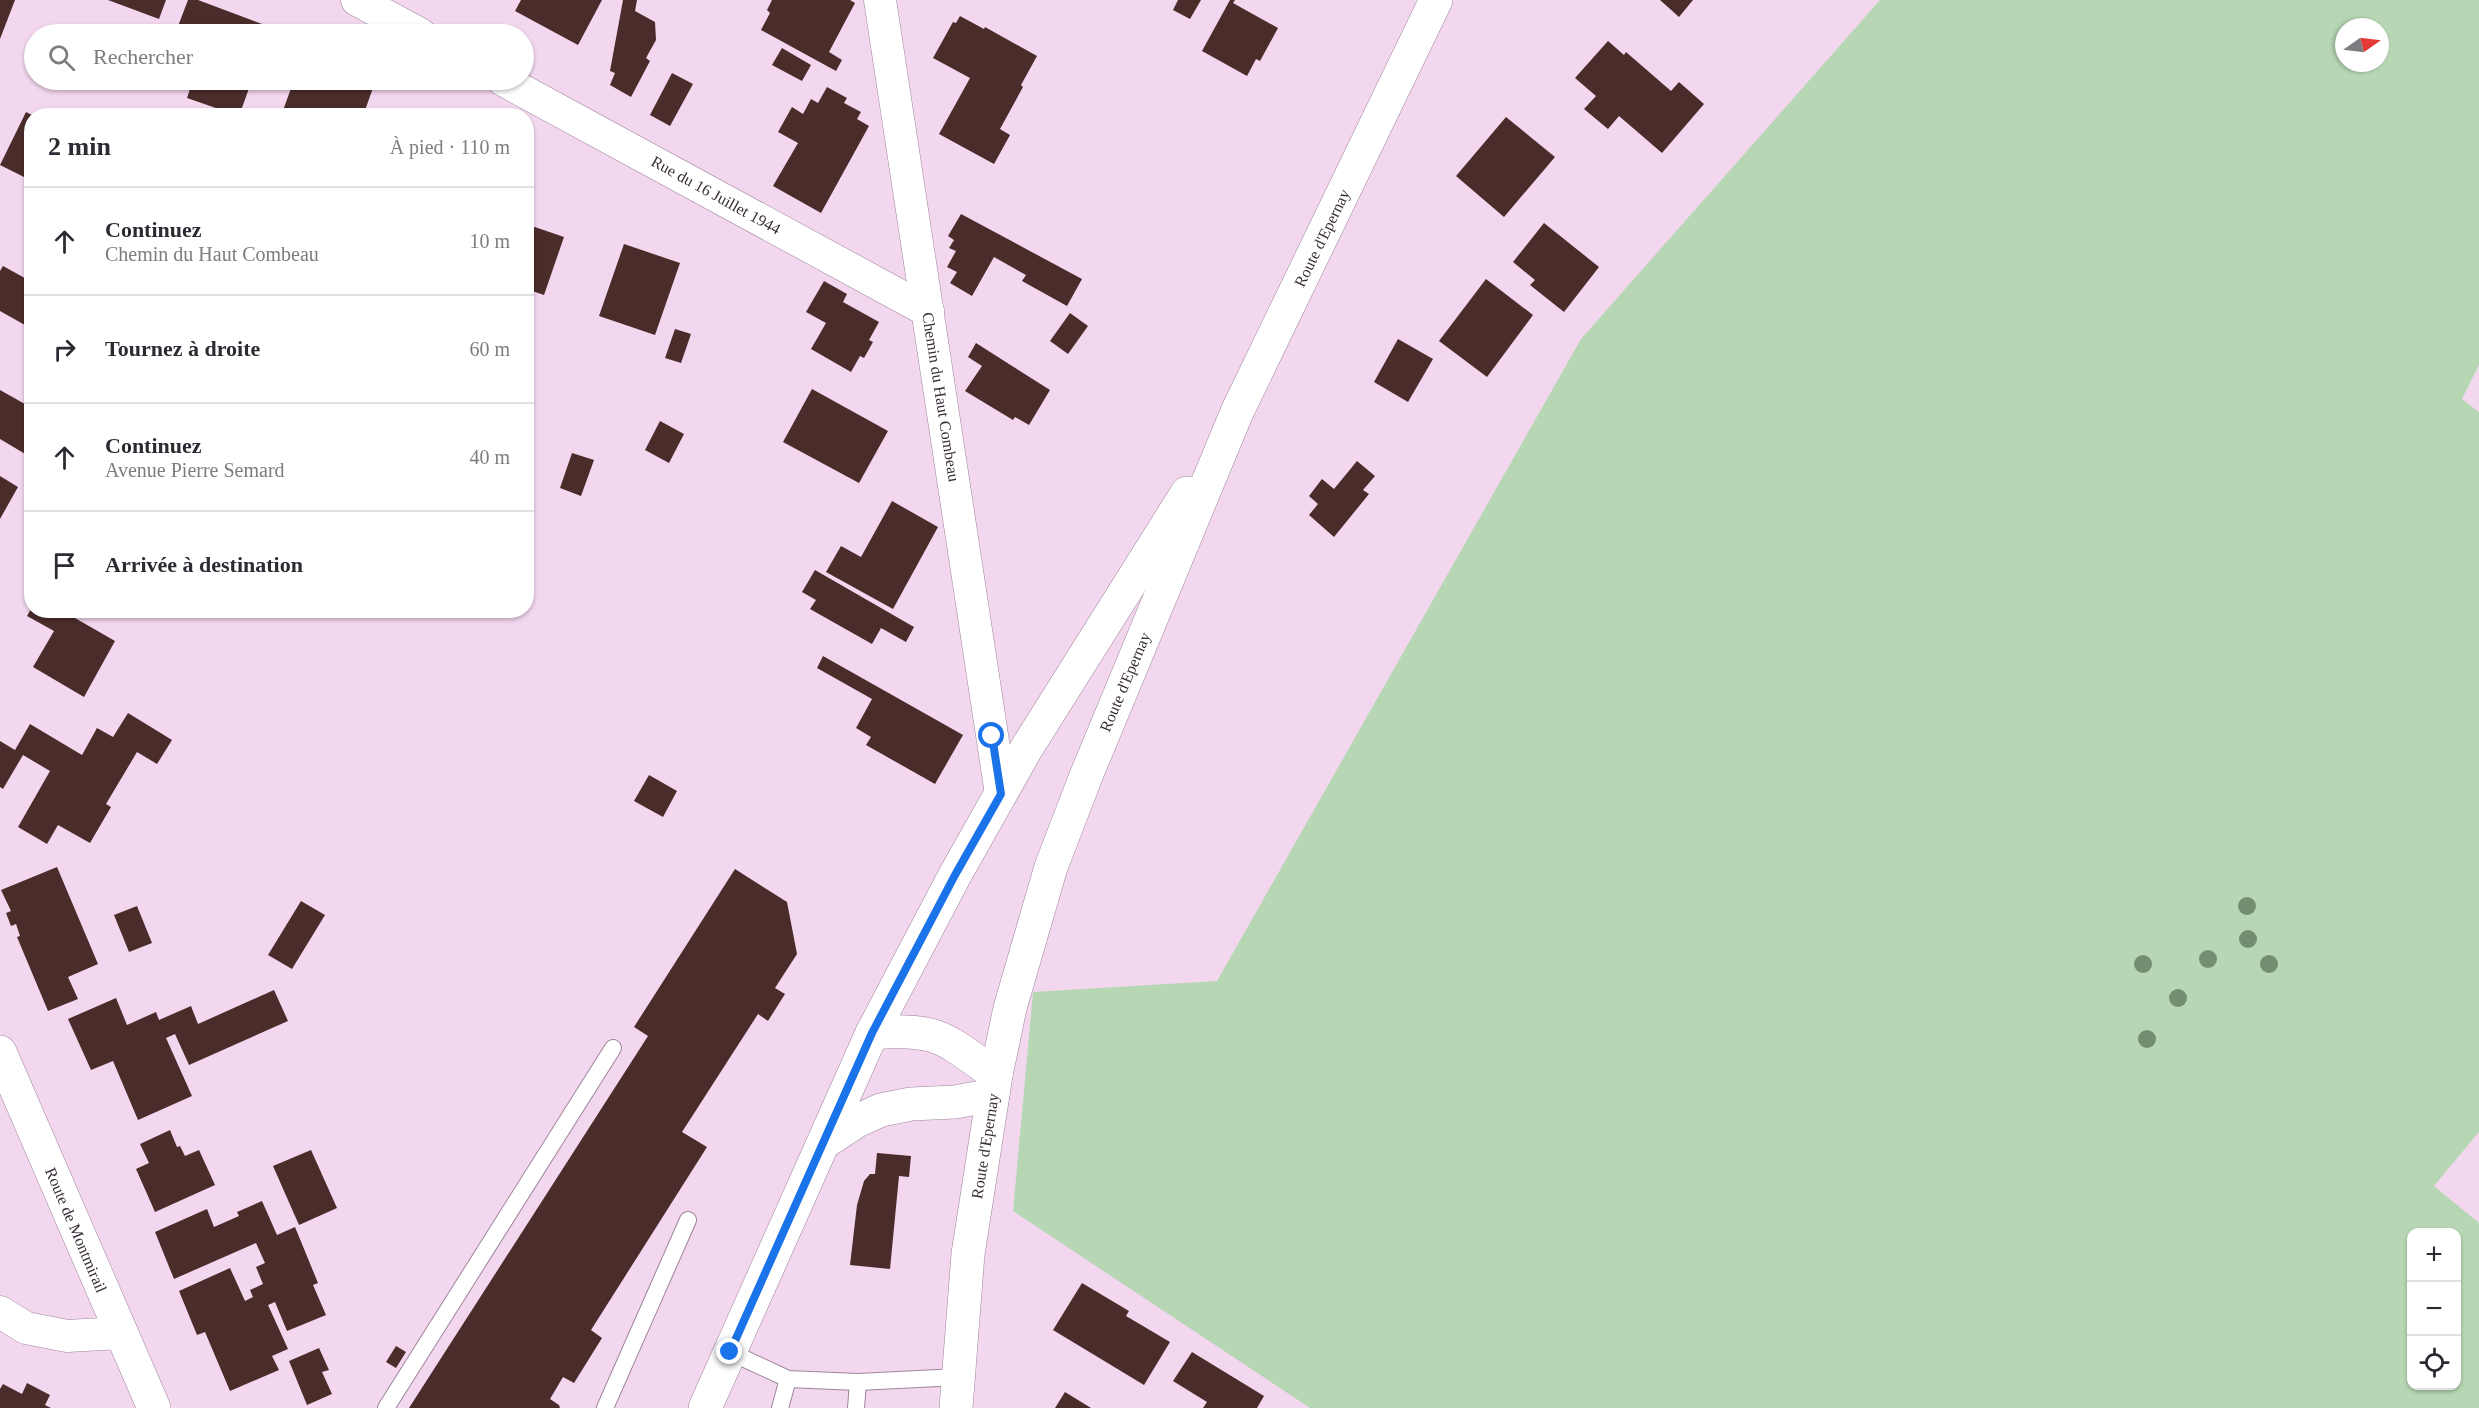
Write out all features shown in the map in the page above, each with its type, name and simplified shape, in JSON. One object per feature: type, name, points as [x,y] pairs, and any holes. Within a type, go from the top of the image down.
[{"type":"main road","name":"Route d'Epernay","points":[[957,1392],[968,1254],[994,1085],[1010,1008],[1052,867],[1086,776],[1237,412],[1436,0]]},
{"type":"main road","points":[[705,1408],[872,1033],[955,875],[1026,750],[1237,412]]},
{"type":"main road","points":[[825,1142],[857,1121],[881,1110],[911,1104],[955,1102],[994,1085],[945,1039],[926,1032],[906,1030],[872,1033]]},
{"type":"main road","name":"Route de Montmirail","points":[[0,1052],[154,1408]]},
{"type":"street","points":[[357,0],[401,24]]},
{"type":"street","name":"Chemin du Haut Combeau","points":[[880,0],[1001,794]]},
{"type":"street","name":"Rue du 16 Juillet 1944","points":[[521,90],[928,310]]},
{"type":"street","points":[[0,1312],[26,1328],[67,1336],[121,1333]]},
{"type":"lane","points":[[386,1408],[614,1048]]},
{"type":"lane","points":[[605,1408],[688,1220]]},
{"type":"lane","points":[[730,1352],[788,1379],[858,1382],[957,1392]]},
{"type":"lane","points":[[780,1408],[788,1379]]},
{"type":"lane","points":[[856,1408],[858,1382]]},
{"type":"green space","points":[[1880,0],[2479,0],[2479,365],[2462,399],[2479,412],[2479,1132],[2434,1186],[2479,1223],[2479,1408],[1310,1408],[1013,1211],[1033,992],[1217,981],[1581,339]]},
{"type":"building","points":[[0,0],[15,0],[0,39]]},
{"type":"building","points":[[108,0],[166,0],[159,19]]},
{"type":"building","points":[[188,0],[198,0],[262,24],[179,24]]},
{"type":"building","points":[[521,0],[602,0],[578,45],[515,11]]},
{"type":"building","points":[[623,0],[637,0],[635,11],[655,22],[656,40],[646,58],[650,61],[631,97],[610,85],[615,73],[610,71]]},
{"type":"building","points":[[772,0],[850,0],[855,3],[829,52],[842,60],[836,71],[761,30],[770,13],[767,10]]},
{"type":"building","points":[[1178,0],[1201,0],[1190,19],[1173,10]]},
{"type":"building","points":[[1230,0],[1235,0],[1233,3],[1278,28],[1260,61],[1256,59],[1247,76],[1202,51]]},
{"type":"building","points":[[1660,0],[1693,0],[1679,17]]},
{"type":"building","points":[[960,16],[1037,56],[1000,129],[1010,135],[994,164],[939,134],[970,78],[933,58],[953,22],[956,23]]},
{"type":"building","points":[[1608,41],[1624,55],[1626,52],[1671,91],[1679,82],[1704,104],[1662,153],[1619,116],[1608,129],[1584,109],[1596,96],[1575,78]]},
{"type":"building","points":[[782,48],[811,65],[802,81],[772,65]]},
{"type":"building","points":[[672,73],[693,84],[670,126],[650,115]]},
{"type":"building","points":[[827,87],[847,98],[844,103],[861,112],[857,119],[869,126],[821,213],[773,186],[798,143],[778,132],[792,107],[803,114],[811,99],[818,103]]},
{"type":"building","points":[[190,90],[248,90],[242,108],[216,108],[187,98]]},
{"type":"building","points":[[290,90],[372,90],[366,108],[284,108]]},
{"type":"building","points":[[24,116],[24,177],[0,165]]},
{"type":"building","points":[[1506,117],[1555,157],[1504,217],[1456,176]]},
{"type":"building","points":[[961,214],[1082,279],[1067,306],[1022,281],[1026,275],[994,257],[972,296],[950,283],[957,272],[947,267],[956,251],[949,248],[954,240],[948,236]]},
{"type":"building","points":[[1544,223],[1599,267],[1564,312],[1530,285],[1535,280],[1513,262]]},
{"type":"building","points":[[534,227],[564,237],[544,295],[534,292]]},
{"type":"building","points":[[624,244],[680,263],[655,335],[599,316]]},
{"type":"building","points":[[3,266],[24,278],[24,324],[0,311],[0,271]]},
{"type":"building","points":[[1486,279],[1533,315],[1487,377],[1439,341]]},
{"type":"building","points":[[824,281],[847,294],[843,302],[879,322],[869,340],[873,342],[864,358],[860,356],[851,372],[811,349],[826,323],[806,312]]},
{"type":"building","points":[[1070,313],[1088,326],[1068,354],[1050,341]]},
{"type":"building","points":[[675,329],[691,334],[681,363],[665,358]]},
{"type":"building","points":[[1398,339],[1433,359],[1408,402],[1374,382]]},
{"type":"building","points":[[976,343],[1050,390],[1029,425],[1015,417],[1013,420],[965,391],[982,366],[968,357]]},
{"type":"building","points":[[812,389],[888,431],[859,483],[783,442]]},
{"type":"building","points":[[0,390],[24,404],[24,453],[0,439]]},
{"type":"building","points":[[660,421],[684,434],[669,463],[645,450]]},
{"type":"building","points":[[572,453],[594,460],[581,496],[560,488]]},
{"type":"building","points":[[1357,461],[1375,476],[1363,490],[1369,494],[1334,537],[1309,515],[1318,504],[1309,496],[1322,479],[1334,489]]},
{"type":"building","points":[[0,476],[18,487],[0,519]]},
{"type":"building","points":[[892,501],[938,527],[893,609],[826,572],[841,546],[861,557]]},
{"type":"building","points":[[815,570],[914,627],[906,642],[881,628],[872,644],[810,609],[816,600],[802,592]]},
{"type":"building","points":[[31,618],[75,618],[115,641],[84,697],[33,667],[54,631]]},
{"type":"building","points":[[823,656],[963,735],[935,784],[866,745],[871,737],[856,728],[872,699],[817,668]]},
{"type":"building","points":[[128,713],[172,740],[157,764],[137,752],[106,804],[111,807],[90,843],[58,825],[47,844],[18,827],[50,771],[23,755],[3,789],[0,787],[0,741],[15,750],[30,724],[82,755],[97,728],[113,737]]},
{"type":"building","points":[[649,775],[677,791],[663,817],[634,801]]},
{"type":"building","points":[[57,867],[98,964],[68,977],[78,999],[48,1011],[17,937],[20,936],[16,924],[11,926],[6,913],[11,911],[1,890]]},
{"type":"building","points":[[735,869],[787,902],[797,954],[775,988],[785,994],[768,1021],[758,1014],[682,1132],[707,1147],[591,1330],[602,1338],[574,1383],[563,1377],[550,1399],[560,1408],[409,1408],[648,1036],[634,1027]]},
{"type":"building","points":[[301,901],[325,915],[292,969],[268,955]]},
{"type":"building","points":[[137,906],[152,943],[129,952],[114,915]]},
{"type":"building","points":[[274,990],[288,1021],[189,1065],[175,1034],[166,1038],[192,1096],[138,1120],[113,1061],[91,1070],[68,1019],[116,998],[127,1025],[156,1012],[159,1020],[191,1006],[198,1024]]},
{"type":"building","points":[[170,1130],[177,1147],[180,1146],[185,1156],[199,1150],[215,1185],[155,1212],[136,1169],[149,1163],[140,1144]]},
{"type":"building","points":[[311,1150],[337,1208],[299,1225],[273,1166]]},
{"type":"building","points":[[877,1153],[911,1156],[909,1177],[899,1176],[890,1269],[850,1265],[857,1205],[864,1181],[870,1174],[875,1174]]},
{"type":"building","points":[[262,1201],[277,1235],[295,1227],[318,1283],[313,1285],[326,1315],[287,1331],[275,1302],[268,1305],[288,1349],[272,1356],[279,1370],[230,1391],[205,1332],[197,1335],[179,1291],[230,1268],[245,1301],[253,1297],[250,1290],[263,1284],[256,1267],[265,1263],[256,1243],[174,1279],[155,1232],[207,1209],[214,1227],[239,1216],[237,1212]]},
{"type":"building","points":[[1082,1283],[1129,1311],[1126,1316],[1170,1342],[1144,1385],[1053,1330]]},
{"type":"building","points":[[396,1346],[406,1352],[396,1368],[386,1362]]},
{"type":"building","points":[[319,1348],[329,1370],[322,1372],[332,1394],[307,1405],[289,1361]]},
{"type":"building","points":[[1192,1352],[1264,1396],[1257,1408],[1203,1408],[1207,1402],[1173,1381]]},
{"type":"building","points":[[27,1383],[50,1395],[45,1405],[51,1408],[0,1408],[0,1389],[3,1384],[22,1394]]},
{"type":"building","points":[[1065,1392],[1091,1408],[1055,1408]]},
{"type":"route","points":[[730,1352],[872,1033],[955,875],[1001,794],[992,736]]}]
